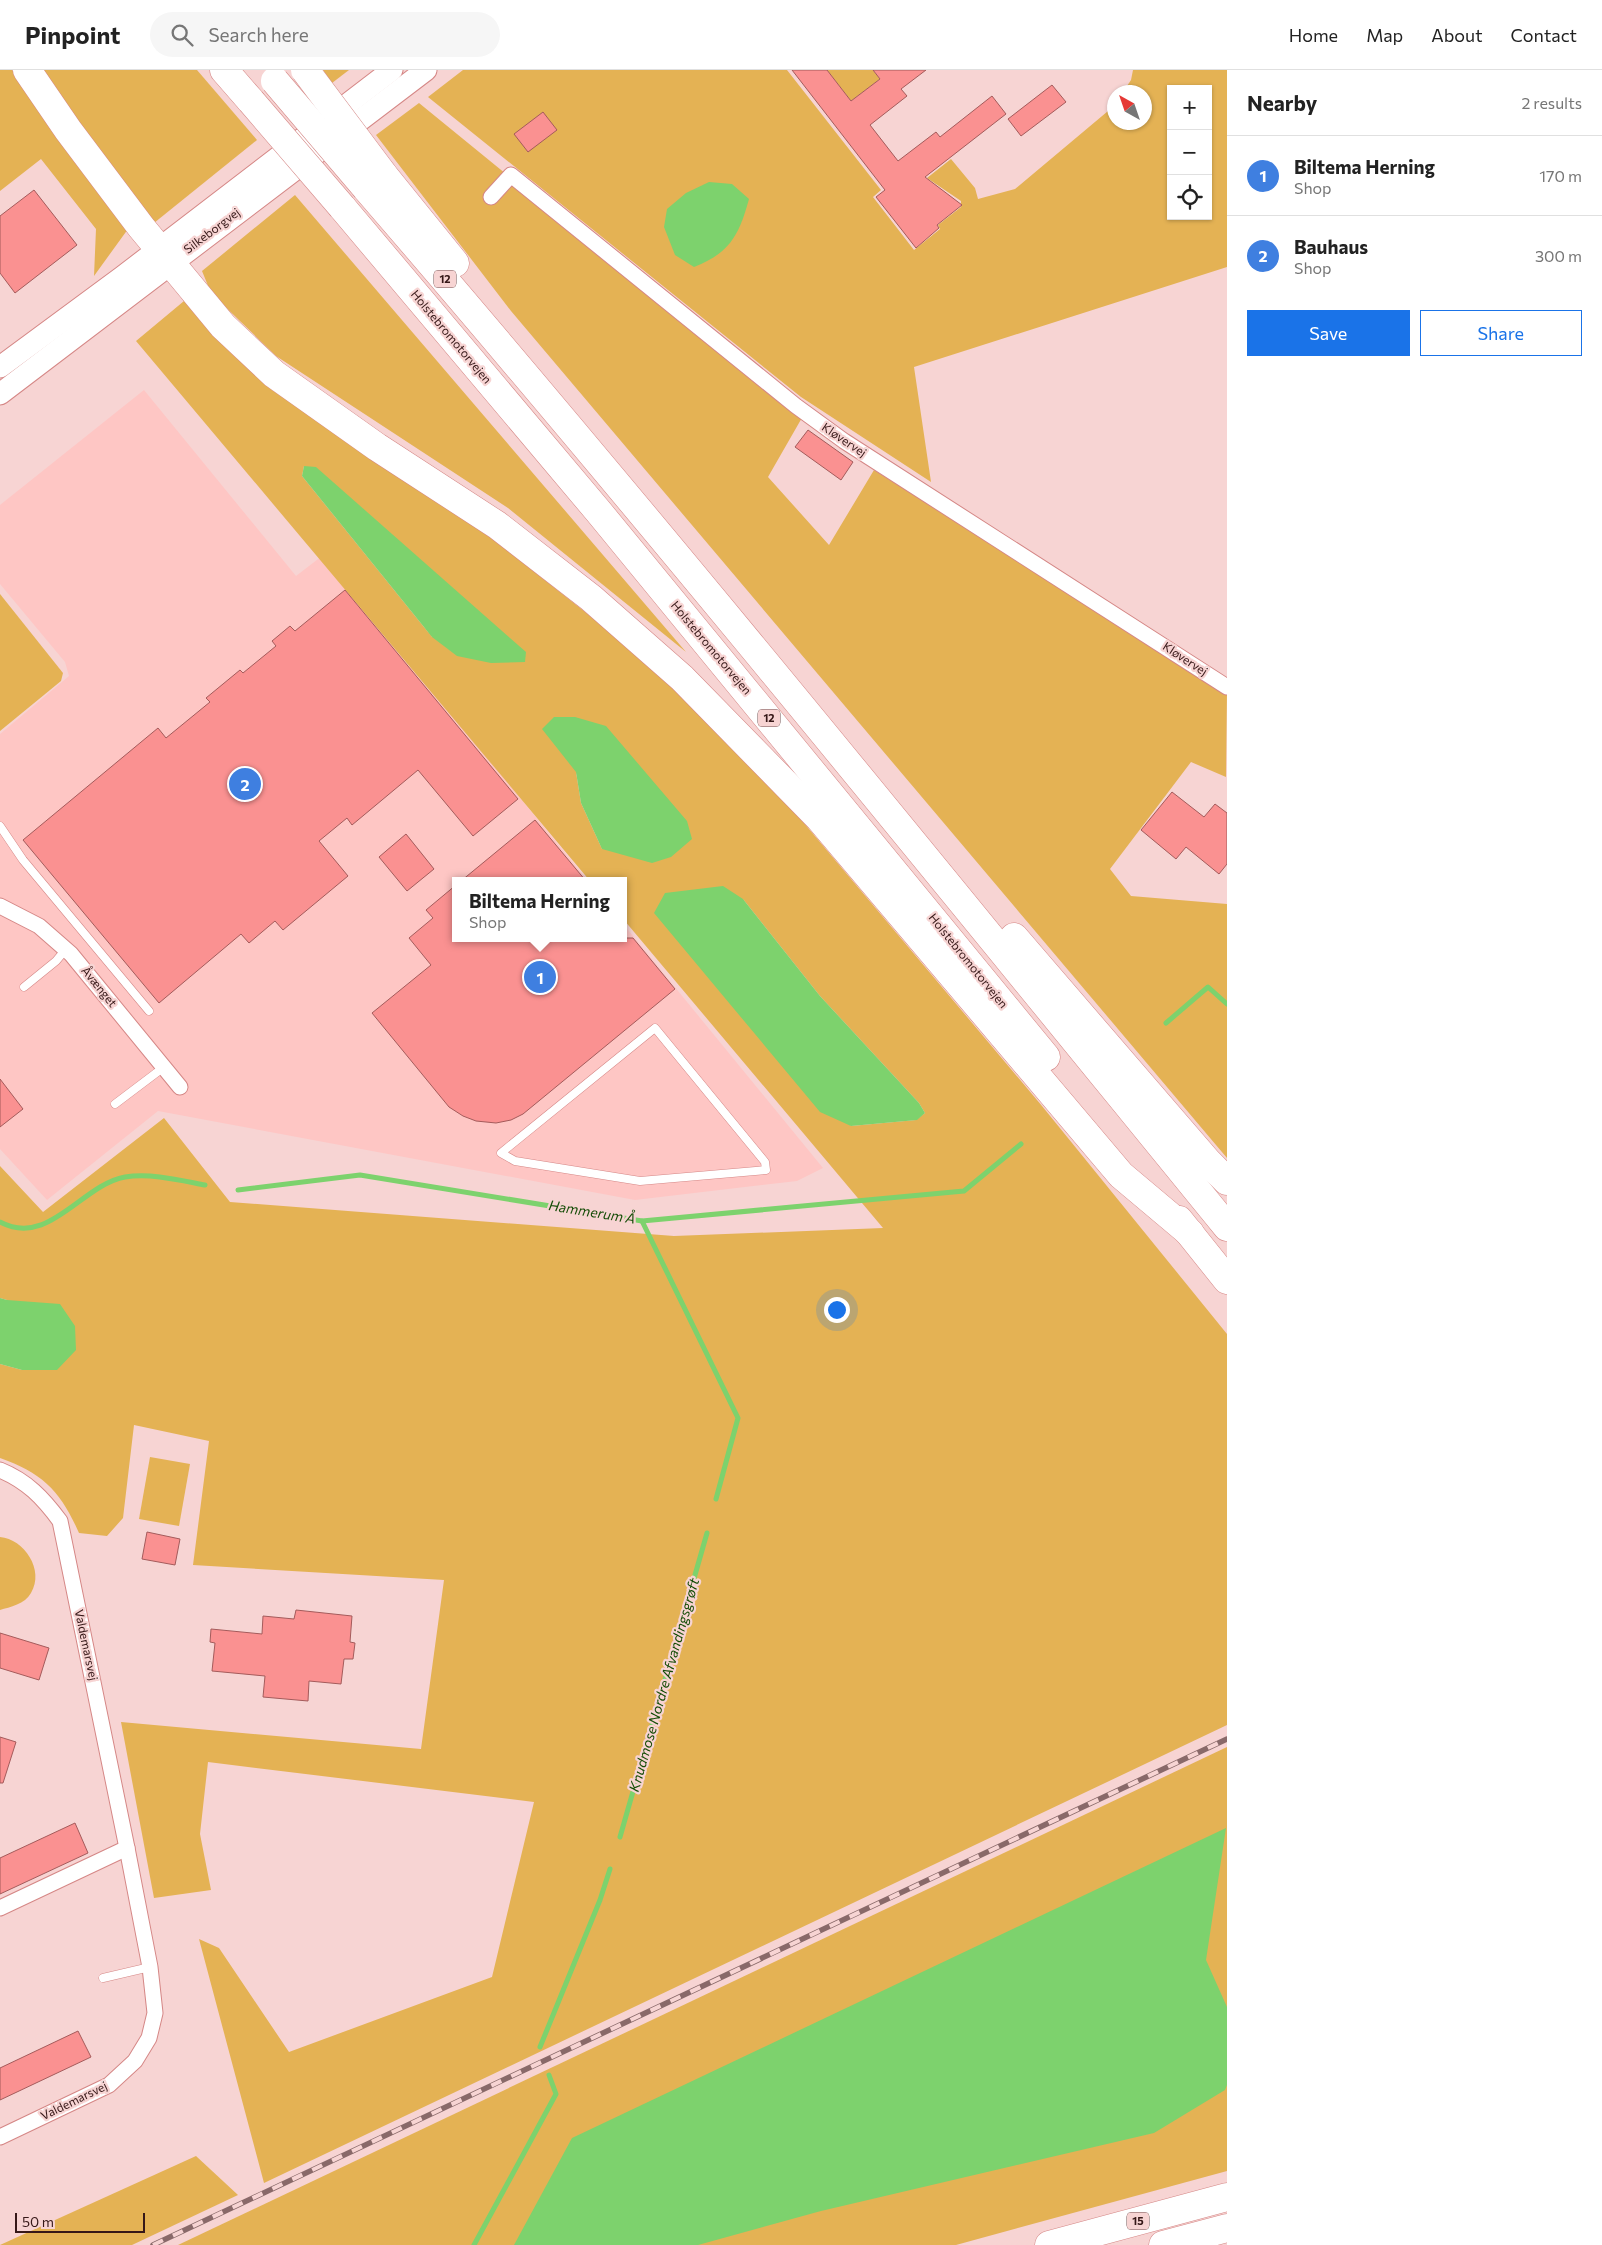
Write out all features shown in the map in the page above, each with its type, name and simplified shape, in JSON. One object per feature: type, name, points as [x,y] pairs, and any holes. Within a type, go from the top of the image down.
[{"type":"highway","points":[[27,70],[68,130],[165,256],[223,326],[274,374],[377,447],[496,525],[591,598],[682,678],[820,818],[1122,1175],[1190,1233]]},
{"type":"highway","name":"Holstebromotorvejen","points":[[224,70],[342,207],[775,725],[1227,1280]]},
{"type":"highway","points":[[305,70],[375,181]]},
{"type":"highway","points":[[271,75],[375,181]]},
{"type":"highway","name":"12","points":[[375,181],[468,279],[524,371],[813,720],[1227,1227]]},
{"type":"highway","points":[[813,720],[886,788],[1140,1084],[1207,1161],[1227,1180]]},
{"type":"highway","points":[[1188,2208],[1227,2191]]},
{"type":"highway","name":"15","points":[[1049,2245],[1227,2197]]},
{"type":"highway","points":[[1163,2245],[1227,2228]]},
{"type":"main road","name":"Silkeborgvej","points":[[0,394],[392,70]]},
{"type":"main road","name":"Silkeborgvej","points":[[0,367],[165,256],[426,70]]},
{"type":"street","name":"Kløvervej","points":[[491,198],[511,175],[796,406],[844,441],[1227,687]]},
{"type":"street","name":"Åvænget","points":[[0,906],[39,926],[66,949],[180,1087]]},
{"type":"street","name":"Valdemarsvej","points":[[0,1470],[16,1476],[42,1497],[60,1521],[150,1967],[155,2014],[149,2038],[135,2061],[109,2085],[0,2137]]},
{"type":"street","points":[[0,1908],[127,1848]]},
{"type":"lane","points":[[0,826],[23,860],[149,1011]]},
{"type":"lane","points":[[24,986],[56,962],[66,949]]},
{"type":"lane","points":[[655,1028],[765,1162],[766,1170],[640,1181],[515,1161],[501,1153],[655,1028]]},
{"type":"lane","points":[[115,1104],[164,1067]]},
{"type":"lane","points":[[103,1978],[150,1967]]},
{"type":"shaded area","points":[[0,70],[12,70],[128,229],[94,276],[96,229],[41,159],[0,191]]},
{"type":"shaded area","points":[[39,70],[197,70],[257,140],[154,223]]},
{"type":"shaded area","points":[[323,70],[349,70],[332,83]]},
{"type":"shaded area","points":[[463,70],[787,70],[881,190],[873,197],[914,250],[940,229],[938,225],[961,207],[961,201],[927,178],[951,159],[975,188],[978,199],[1015,189],[1107,112],[1107,130],[1152,130],[1152,85],[1128,85],[1133,70],[1227,70],[1227,267],[914,367],[931,482],[801,397],[428,97]]},
{"type":"shaded area","points":[[827,70],[873,70],[880,79],[851,101]]},
{"type":"shaded area","points":[[419,103],[803,416],[768,477],[829,545],[874,470],[1227,691],[1226,777],[1191,762],[1110,869],[1131,896],[1227,904],[1227,1158],[511,311],[376,135]]},
{"type":"shaded area","points":[[709,182],[732,184],[749,199],[737,233],[725,249],[706,262],[694,267],[675,255],[664,227],[667,209],[686,193]]},
{"type":"shaded area","points":[[295,195],[686,652],[508,508],[276,356],[211,293],[202,271]]},
{"type":"shaded area","points":[[184,301],[254,374],[272,390],[494,540],[589,615],[678,691],[793,810],[1042,1106],[1227,1334],[1227,1725],[264,2183],[199,1939],[219,1948],[289,2052],[492,1977],[534,1802],[208,1762],[200,1834],[211,1890],[154,1898],[121,1722],[421,1749],[444,1580],[193,1565],[209,1441],[134,1425],[123,1518],[107,1536],[79,1533],[65,1506],[49,1486],[28,1470],[0,1458],[0,1364],[22,1370],[7,1300],[0,1298],[0,1166],[43,1212],[164,1118],[230,1202],[674,1236],[883,1228],[627,924],[627,877],[587,877],[136,341]],"holes":[[[304,466],[432,637],[302,476]],[[576,772],[602,849],[581,803]],[[743,899],[820,996],[919,1103],[925,1113],[916,1120],[851,1126]]]},
{"type":"shaded area","points":[[144,390],[296,576],[322,556],[585,877],[452,877],[452,942],[627,942],[627,929],[823,1168],[797,1181],[635,1200],[158,1111],[47,1200],[0,1149],[0,734],[69,676],[65,662],[0,584],[0,505]]},
{"type":"shaded area","points":[[304,466],[316,467],[526,652],[525,662],[491,663],[457,656],[432,637],[302,476]]},
{"type":"shaded area","points":[[0,594],[63,673],[61,681],[0,731]]},
{"type":"shaded area","points":[[554,717],[575,717],[606,726],[687,821],[692,839],[671,857],[652,863],[602,849],[581,803],[576,772],[542,729]]},
{"type":"shaded area","points":[[723,886],[743,899],[820,996],[919,1103],[925,1113],[917,1120],[851,1126],[820,1112],[654,913],[665,893]]},
{"type":"shaded area","points":[[0,1298],[60,1304],[75,1326],[76,1350],[57,1370],[22,1370],[0,1364]]},
{"type":"shaded area","points":[[150,1457],[190,1464],[179,1526],[139,1519]]},
{"type":"shaded area","points":[[0,1537],[17,1543],[30,1557],[34,1566],[35,1584],[25,1600],[0,1610]]},
{"type":"shaded area","points":[[1227,1747],[1227,2171],[956,2245],[178,2245]]},
{"type":"shaded area","points":[[1226,1828],[1206,1960],[1227,2007],[1227,2085],[1225,2090],[1154,2133],[821,2211],[698,2245],[514,2245],[572,2138]]},
{"type":"shaded area","points":[[196,2156],[238,2195],[132,2245],[0,2245]]},
{"type":"building","points":[[792,70],[827,70],[851,101],[880,79],[873,70],[926,70],[901,89],[907,96],[870,125],[898,161],[936,132],[940,137],[992,96],[1006,114],[925,177],[962,205],[937,225],[939,228],[916,248],[876,197],[885,190]]},
{"type":"building","points":[[1052,85],[1066,102],[1021,136],[1008,119]]},
{"type":"building","points":[[543,112],[557,130],[528,152],[514,134]]},
{"type":"building","points":[[34,190],[77,245],[15,293],[0,273],[0,216]]},
{"type":"building","points":[[808,430],[853,462],[841,480],[795,447]]},
{"type":"building","points":[[345,590],[518,799],[473,836],[418,770],[352,825],[347,818],[319,841],[348,876],[283,930],[275,921],[249,943],[241,934],[159,1003],[23,840],[158,728],[166,738],[210,702],[206,698],[240,670],[243,673],[276,646],[272,641],[290,626],[295,631]]},
{"type":"building","points":[[1172,792],[1204,817],[1215,804],[1227,813],[1227,864],[1219,874],[1186,847],[1176,859],[1141,830]]},
{"type":"building","points":[[535,820],[583,877],[466,877]]},
{"type":"building","points":[[406,834],[434,869],[407,891],[379,857]]},
{"type":"building","points":[[452,888],[452,942],[627,942],[627,938],[633,938],[675,989],[523,1114],[511,1120],[496,1123],[476,1121],[463,1116],[449,1107],[372,1013],[431,965],[409,938],[433,918],[426,910]]},
{"type":"building","points":[[0,1079],[23,1109],[0,1127]]},
{"type":"building","points":[[147,1532],[180,1539],[175,1565],[142,1559]]},
{"type":"building","points":[[296,1610],[352,1616],[350,1642],[355,1643],[353,1659],[344,1659],[341,1684],[309,1681],[308,1701],[263,1697],[265,1676],[212,1671],[215,1643],[210,1642],[211,1629],[262,1634],[263,1616],[294,1619]]},
{"type":"building","points":[[0,1633],[49,1648],[39,1680],[0,1668]]},
{"type":"building","points":[[0,1737],[16,1742],[3,1783],[0,1783]]},
{"type":"building","points":[[75,1823],[88,1853],[0,1894],[0,1858]]},
{"type":"building","points":[[78,2031],[91,2057],[0,2100],[0,2068]]},
{"type":"waterway","name":"Hammerum Å","points":[[1166,1023],[1208,987],[1227,1004]]},
{"type":"waterway","name":"Hammerum Å","points":[[238,1190],[360,1175],[642,1221],[964,1191],[1021,1144]]},
{"type":"waterway","name":"Hammerum Å","points":[[0,1222],[18,1228],[34,1227],[49,1221],[109,1182],[125,1177],[155,1176],[205,1185]]},
{"type":"waterway","name":"Knudmose Nordre Afvandingsgrøft","points":[[642,1221],[738,1418],[716,1499]]},
{"type":"waterway","name":"Knudmose Nordre Afvandingsgrøft","points":[[620,1837],[707,1533]]},
{"type":"waterway","name":"Knudmose Nordre Afvandingsgrøft","points":[[540,2047],[600,1900],[610,1869]]},
{"type":"waterway","name":"Knudmose Nordre Afvandingsgrøft","points":[[474,2245],[556,2094],[549,2075]]},
{"type":"railway","points":[[153,2245],[1227,1739]]},
{"type":"place","name":"Bauhaus","points":[[245,784]]},
{"type":"place","name":"Biltema Herning","points":[[540,977]]}]
